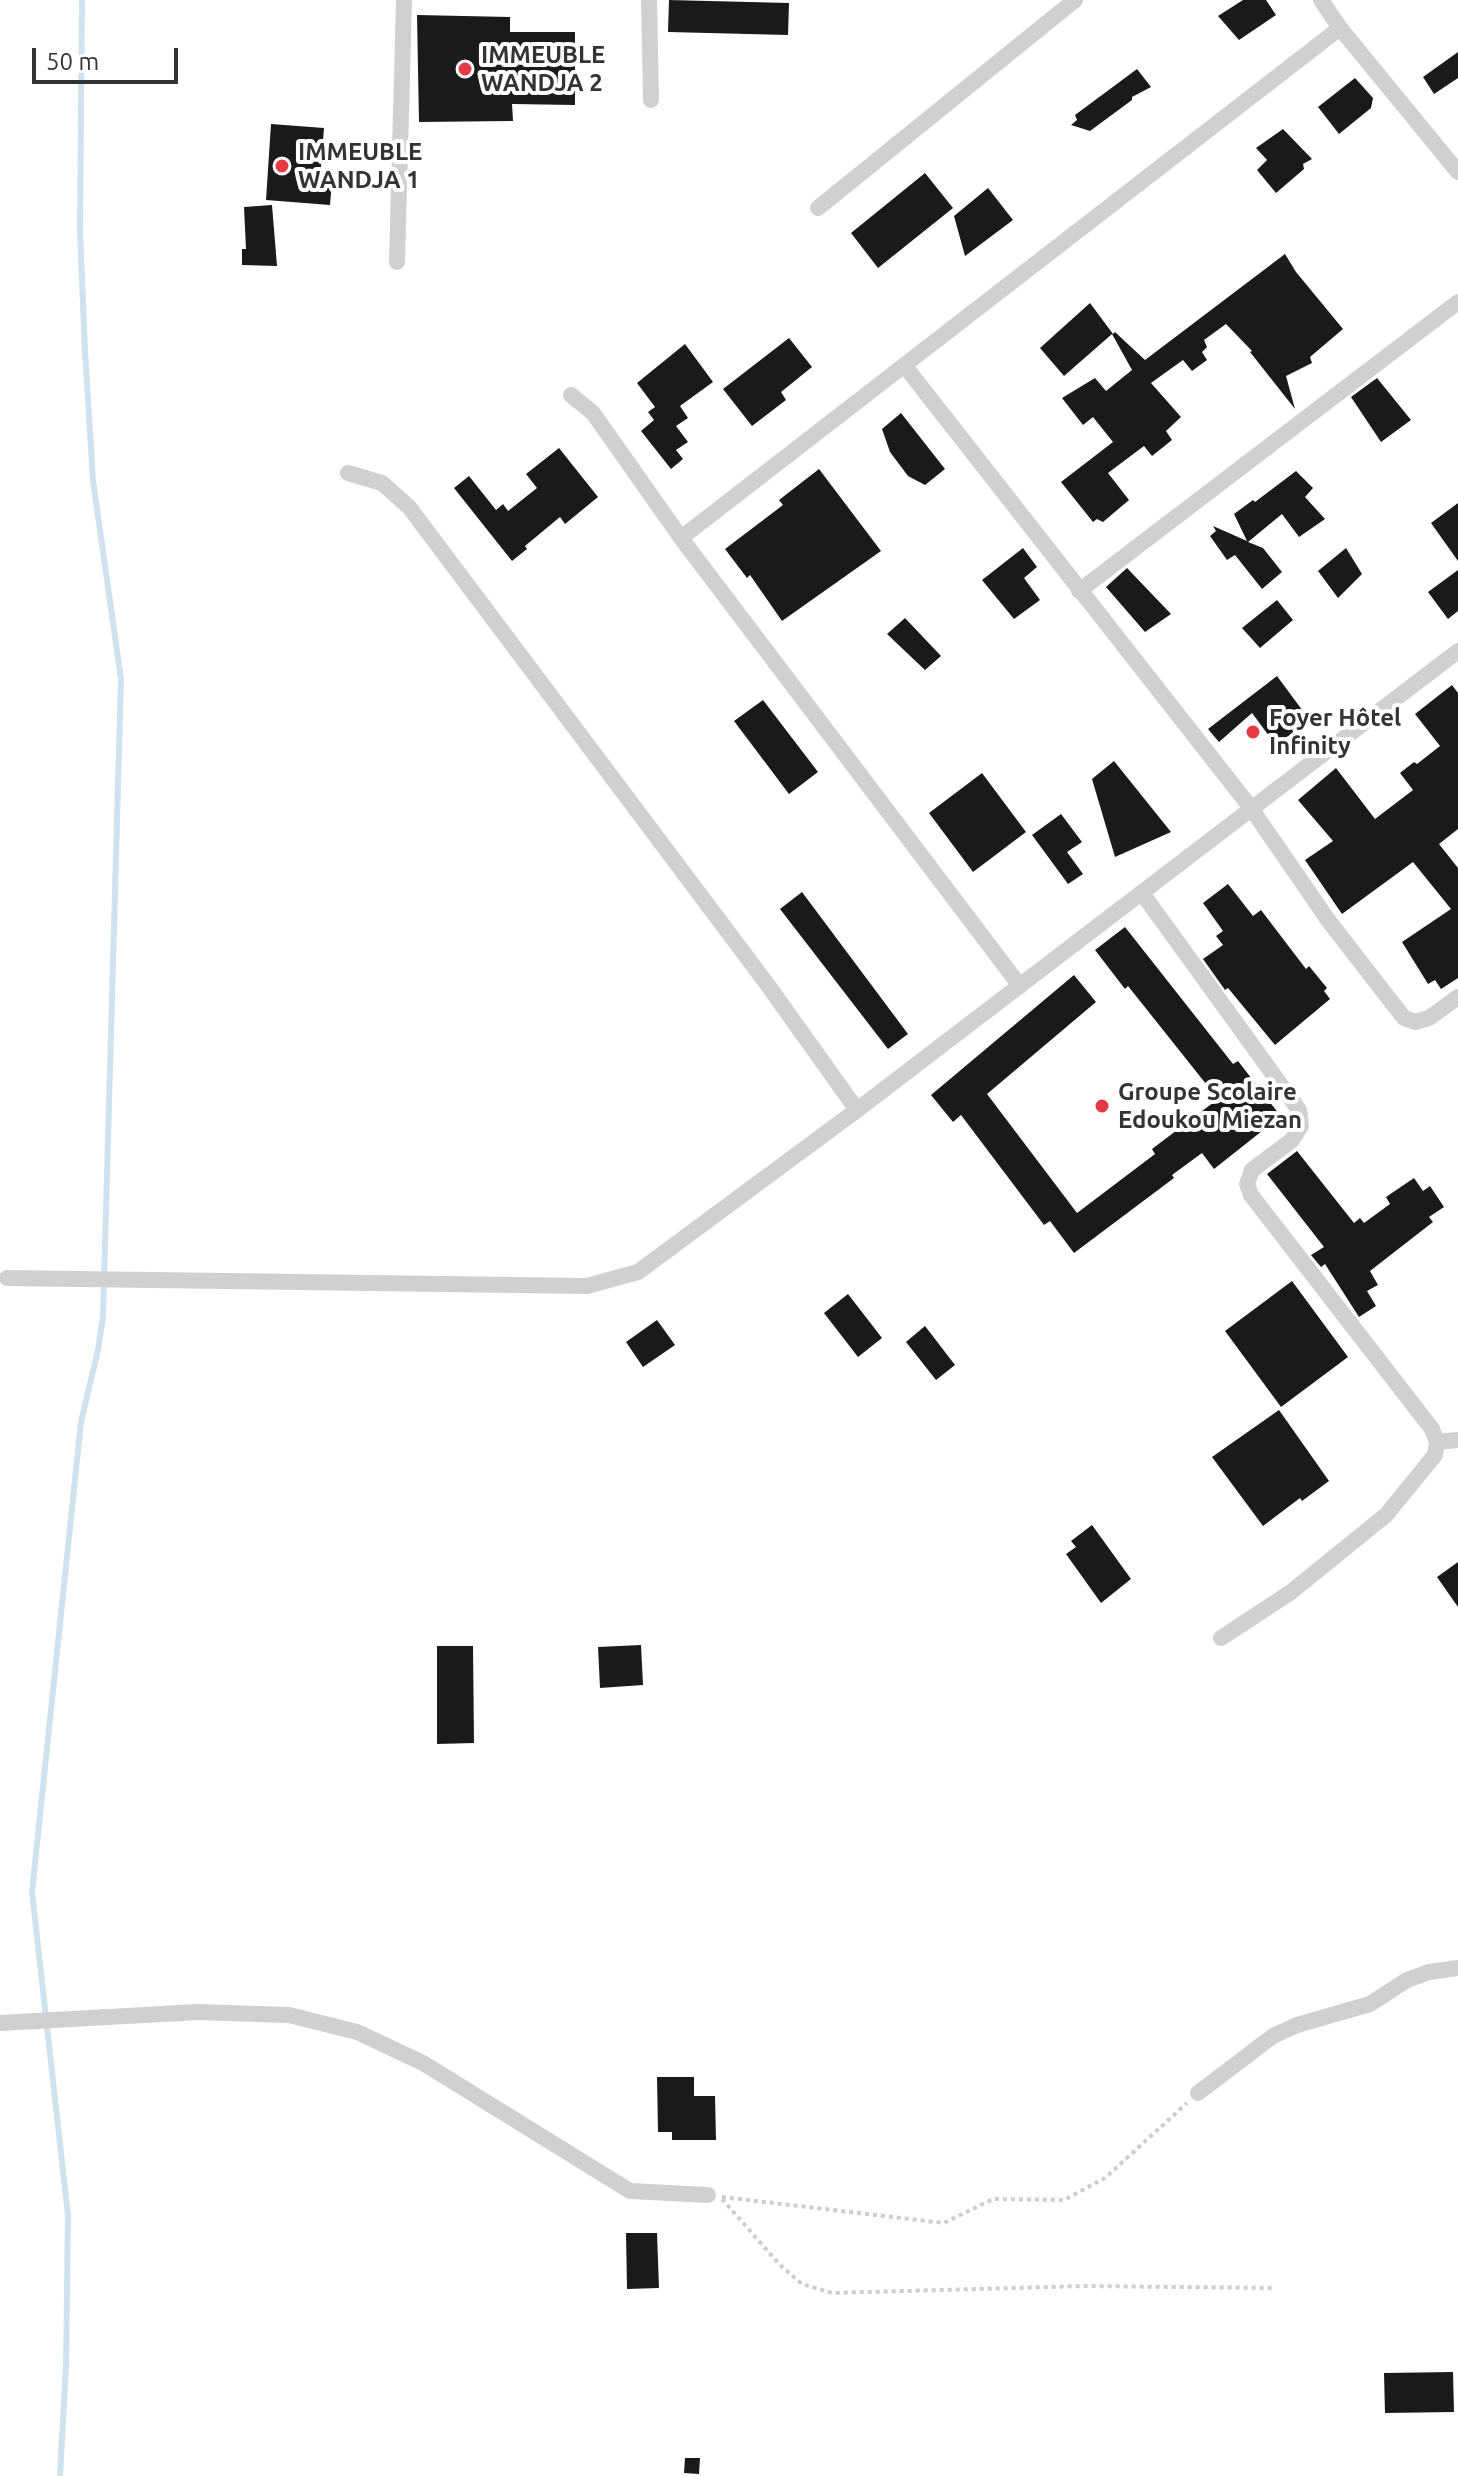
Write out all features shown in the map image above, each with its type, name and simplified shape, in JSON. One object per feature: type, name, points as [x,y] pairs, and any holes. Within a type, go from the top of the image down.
[{"type":"street","points":[[397,262],[404,0]]},
{"type":"street","points":[[649,0],[651,100]]},
{"type":"street","points":[[1321,0],[1340,28],[1458,172]]},
{"type":"street","points":[[818,208],[1066,3]]},
{"type":"street","points":[[681,538],[1340,28]]},
{"type":"street","points":[[1079,591],[1458,302]]},
{"type":"street","points":[[904,365],[1251,808],[1328,920],[1404,1018],[1415,1022],[1429,1018],[1458,997]]},
{"type":"street","points":[[571,395],[593,413],[681,538],[1020,986]]},
{"type":"street","points":[[348,473],[382,483],[409,507],[767,984],[857,1110]]},
{"type":"street","points":[[7,1278],[587,1286],[638,1272],[857,1110],[1458,651]]},
{"type":"street","points":[[1142,893],[1299,1110],[1301,1126],[1292,1140],[1252,1170],[1247,1184],[1251,1195],[1432,1429],[1437,1442],[1435,1455],[1386,1515],[1291,1592],[1221,1638]]},
{"type":"street","points":[[1437,1442],[1458,1440]]},
{"type":"street","points":[[1198,2093],[1273,2036],[1297,2025],[1370,2004],[1407,1980],[1429,1972],[1458,1968]]},
{"type":"street","points":[[0,2023],[198,2012],[289,2015],[357,2032],[423,2063],[630,2191],[708,2195]]},
{"type":"path","points":[[708,2195],[944,2223],[993,2199],[1064,2200],[1105,2178],[1198,2093]]},
{"type":"path","points":[[708,2195],[725,2200],[733,2215],[802,2284],[832,2293],[1085,2286],[1272,2288]]},
{"type":"building","points":[[669,0],[789,3],[788,35],[668,32]]},
{"type":"building","points":[[1243,0],[1266,0],[1276,15],[1239,40],[1218,16]]},
{"type":"building","name":"IMMEUBLE WANDJA 2","points":[[417,15],[510,17],[510,32],[575,32],[575,105],[512,104],[513,121],[419,122]]},
{"type":"building","points":[[1458,52],[1458,78],[1434,94],[1423,77]]},
{"type":"building","points":[[1137,69],[1151,87],[1132,97],[1090,131],[1071,125],[1077,120],[1075,115]]},
{"type":"building","points":[[1355,78],[1373,98],[1371,108],[1339,134],[1318,107]]},
{"type":"building","name":"IMMEUBLE WANDJA 1","points":[[271,124],[324,128],[320,179],[332,180],[330,205],[266,200]]},
{"type":"building","points":[[1283,129],[1312,159],[1303,164],[1304,169],[1276,193],[1257,170],[1267,160],[1256,148]]},
{"type":"building","points":[[925,173],[953,208],[878,268],[851,233]]},
{"type":"building","points":[[988,188],[1013,220],[965,256],[954,216]]},
{"type":"building","points":[[272,205],[277,266],[242,265],[242,249],[246,249],[244,207]]},
{"type":"building","points":[[1285,254],[1343,329],[1310,357],[1312,363],[1286,376],[1295,409],[1252,351],[1226,324],[1204,340],[1207,347],[1202,352],[1207,360],[1192,371],[1183,360],[1151,383],[1181,417],[1166,431],[1172,440],[1152,456],[1144,446],[1108,473],[1129,500],[1103,522],[1097,519],[1093,522],[1061,482],[1113,442],[1093,417],[1083,425],[1062,398],[1095,378],[1106,391],[1132,370],[1112,334],[1064,376],[1040,348],[1090,303],[1113,334],[1115,332],[1145,360]]},
{"type":"building","points":[[789,338],[812,367],[781,392],[786,400],[752,426],[723,389]]},
{"type":"building","points":[[685,344],[713,382],[680,406],[688,418],[676,426],[688,442],[676,450],[683,459],[671,469],[641,431],[654,420],[648,412],[655,407],[637,383]]},
{"type":"building","points":[[1377,378],[1411,420],[1381,442],[1351,397]]},
{"type":"building","points":[[901,413],[945,469],[925,485],[908,476],[890,452],[882,429]]},
{"type":"building","points":[[559,448],[598,497],[565,524],[560,517],[512,561],[454,488],[469,476],[496,510],[503,504],[508,511],[537,488],[526,474]]},
{"type":"building","points":[[819,469],[881,551],[782,621],[750,575],[747,578],[725,549],[783,505],[779,500]]},
{"type":"building","points":[[1296,471],[1313,488],[1305,497],[1325,519],[1299,537],[1282,514],[1248,542],[1263,548],[1282,572],[1262,589],[1235,555],[1227,560],[1210,536],[1216,531],[1213,526],[1247,541],[1234,514]]},
{"type":"building","points":[[1458,503],[1458,561],[1431,523]]},
{"type":"building","points":[[1023,548],[1037,567],[1024,578],[1040,600],[1014,619],[982,580]]},
{"type":"building","points":[[1346,548],[1362,574],[1338,598],[1318,571]]},
{"type":"building","points":[[1127,568],[1171,614],[1145,632],[1106,587]]},
{"type":"building","points":[[1458,570],[1458,611],[1448,619],[1428,592]]},
{"type":"building","points":[[1277,600],[1293,620],[1260,648],[1242,628]]},
{"type":"building","points":[[905,618],[941,656],[925,670],[887,634]]},
{"type":"building","points":[[1277,676],[1311,722],[1275,744],[1252,713],[1219,742],[1208,729]]},
{"type":"building","points":[[1452,685],[1458,693],[1458,829],[1439,844],[1458,868],[1458,978],[1441,989],[1435,980],[1428,984],[1402,942],[1451,909],[1413,862],[1342,914],[1305,860],[1333,841],[1298,800],[1336,768],[1375,819],[1413,790],[1400,773],[1440,746],[1415,714]]},
{"type":"building","points":[[763,700],[818,772],[789,794],[734,721]]},
{"type":"building","points":[[1114,761],[1171,832],[1115,857],[1092,779]]},
{"type":"building","points":[[982,773],[1026,832],[973,872],[929,813]]},
{"type":"building","points":[[1061,814],[1082,842],[1067,852],[1083,874],[1068,884],[1032,835]]},
{"type":"building","points":[[1228,884],[1253,916],[1261,910],[1306,969],[1309,966],[1327,988],[1324,991],[1330,999],[1275,1045],[1228,988],[1225,990],[1203,959],[1223,945],[1216,936],[1223,931],[1203,903]]},
{"type":"building","points":[[802,892],[908,1034],[888,1049],[780,909]]},
{"type":"building","points":[[1125,927],[1233,1064],[1238,1061],[1279,1114],[1214,1169],[1202,1153],[1172,1175],[1174,1178],[1074,1253],[1050,1221],[1044,1225],[961,1115],[953,1122],[931,1095],[1074,975],[1096,1002],[987,1094],[1077,1213],[1155,1154],[1152,1149],[1218,1099],[1128,986],[1125,989],[1095,950]]},
{"type":"building","points":[[1297,1151],[1354,1223],[1360,1218],[1364,1223],[1390,1204],[1386,1197],[1414,1178],[1423,1191],[1430,1186],[1444,1207],[1429,1217],[1433,1222],[1370,1271],[1378,1285],[1367,1291],[1376,1306],[1359,1317],[1325,1264],[1321,1267],[1311,1255],[1324,1247],[1267,1174]]},
{"type":"building","points":[[1292,1281],[1348,1357],[1281,1407],[1225,1331]]},
{"type":"building","points":[[848,1294],[882,1338],[858,1357],[824,1313]]},
{"type":"building","points":[[657,1320],[675,1345],[643,1367],[626,1342]]},
{"type":"building","points":[[925,1326],[955,1365],[936,1380],[906,1342]]},
{"type":"building","points":[[1279,1410],[1329,1481],[1263,1526],[1212,1457]]},
{"type":"building","points":[[1092,1525],[1131,1579],[1101,1603],[1066,1554],[1076,1547],[1071,1541]]},
{"type":"building","points":[[1458,1562],[1458,1607],[1437,1577]]},
{"type":"building","points":[[641,1645],[643,1685],[600,1688],[598,1647]]},
{"type":"building","points":[[437,1646],[473,1646],[474,1743],[437,1744]]},
{"type":"building","points":[[657,2077],[694,2077],[694,2096],[715,2096],[716,2140],[672,2140],[672,2132],[658,2132]]},
{"type":"building","points":[[626,2233],[657,2233],[659,2288],[627,2289]]},
{"type":"building","points":[[1453,2372],[1454,2412],[1385,2413],[1384,2373]]},
{"type":"building","points":[[685,2458],[700,2458],[699,2474],[684,2473]]},
{"type":"waterway","points":[[60,2476],[66,2366],[68,2216],[32,1892],[81,1422],[103,1316],[121,679],[93,481],[85,351],[80,231],[82,0]]},
{"type":"place","name":"IMMEUBLE WANDJA 2","points":[[465,69]]},
{"type":"place","name":"IMMEUBLE WANDJA 1","points":[[282,166]]},
{"type":"place","name":"Foyer Hôtel Infinity","points":[[1253,732]]},
{"type":"place","name":"Groupe Scolaire Edoukou Miezan","points":[[1102,1106]]}]
